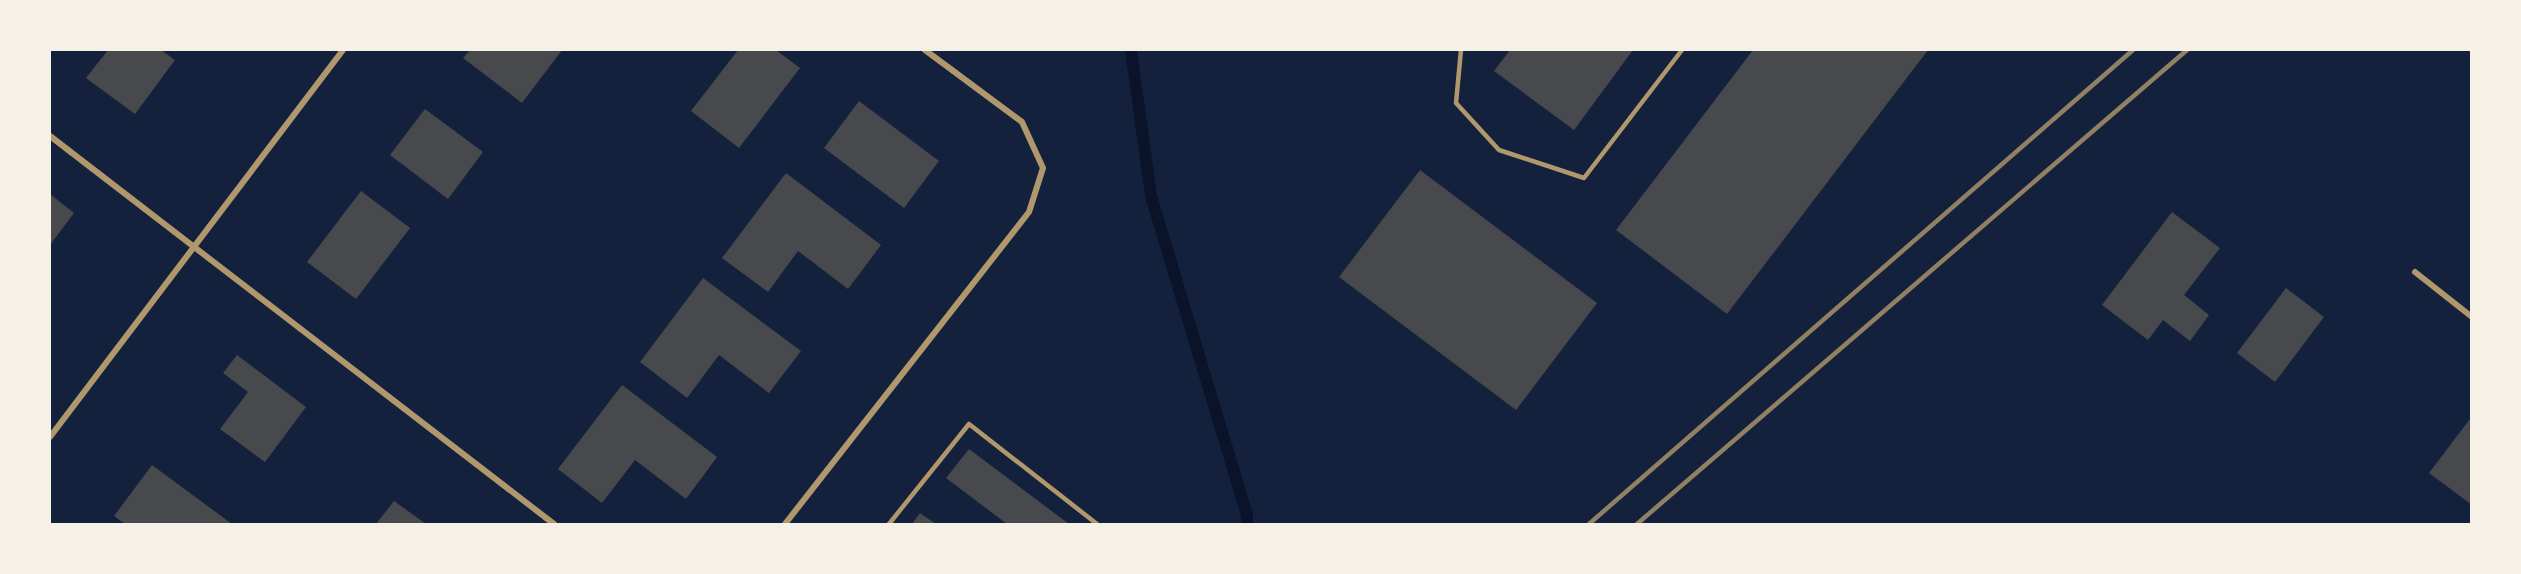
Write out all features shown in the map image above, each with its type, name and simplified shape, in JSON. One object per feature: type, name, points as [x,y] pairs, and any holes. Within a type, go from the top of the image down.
[{"type":"street","points":[[50,436],[343,50]]},
{"type":"street","points":[[784,525],[1029,212],[1043,168],[1022,122],[925,50]]},
{"type":"street","points":[[50,136],[554,525]]},
{"type":"street","points":[[2415,272],[2472,317]]},
{"type":"lane","points":[[1461,50],[1456,103],[1499,150],[1584,178],[1682,50]]},
{"type":"lane","points":[[889,525],[969,424],[1097,525]]},
{"type":"building","points":[[108,50],[161,50],[175,60],[135,114],[86,78]]},
{"type":"building","points":[[470,50],[562,50],[522,103],[463,58]]},
{"type":"building","points":[[738,50],[776,50],[800,68],[739,148],[691,111]]},
{"type":"building","points":[[1510,50],[1633,50],[1574,130],[1494,71]]},
{"type":"building","points":[[1753,50],[1928,50],[1727,314],[1616,230]]},
{"type":"building","points":[[859,101],[939,161],[904,208],[824,148]]},
{"type":"building","points":[[425,109],[483,152],[448,199],[390,155]]},
{"type":"building","points":[[1420,170],[1597,303],[1516,410],[1339,277]]},
{"type":"building","points":[[786,173],[881,245],[848,289],[798,251],[768,292],[722,258]]},
{"type":"building","points":[[361,191],[410,228],[356,299],[307,262]]},
{"type":"building","points":[[50,194],[74,213],[50,245]]},
{"type":"building","points":[[2172,212],[2220,248],[2184,295],[2209,315],[2190,341],[2163,320],[2148,340],[2102,305]]},
{"type":"building","points":[[703,278],[801,351],[769,393],[719,355],[687,398],[640,362]]},
{"type":"building","points":[[2286,288],[2324,317],[2275,382],[2237,353]]},
{"type":"building","points":[[237,355],[306,407],[265,462],[220,429],[248,392],[223,373]]},
{"type":"building","points":[[622,385],[717,457],[686,499],[635,460],[602,503],[558,469]]},
{"type":"building","points":[[2470,419],[2472,420],[2472,505],[2429,473]]},
{"type":"building","points":[[969,449],[1069,524],[1007,524],[946,478]]},
{"type":"building","points":[[152,465],[232,524],[125,524],[114,516]]},
{"type":"building","points":[[394,501],[426,524],[376,524]]},
{"type":"building","points":[[920,513],[936,524],[912,524]]},
{"type":"waterway","points":[[1131,50],[1151,196],[1247,515],[1247,524]]},
{"type":"railway","points":[[1589,524],[2133,50]]},
{"type":"railway","points":[[1637,524],[2187,50]]}]
